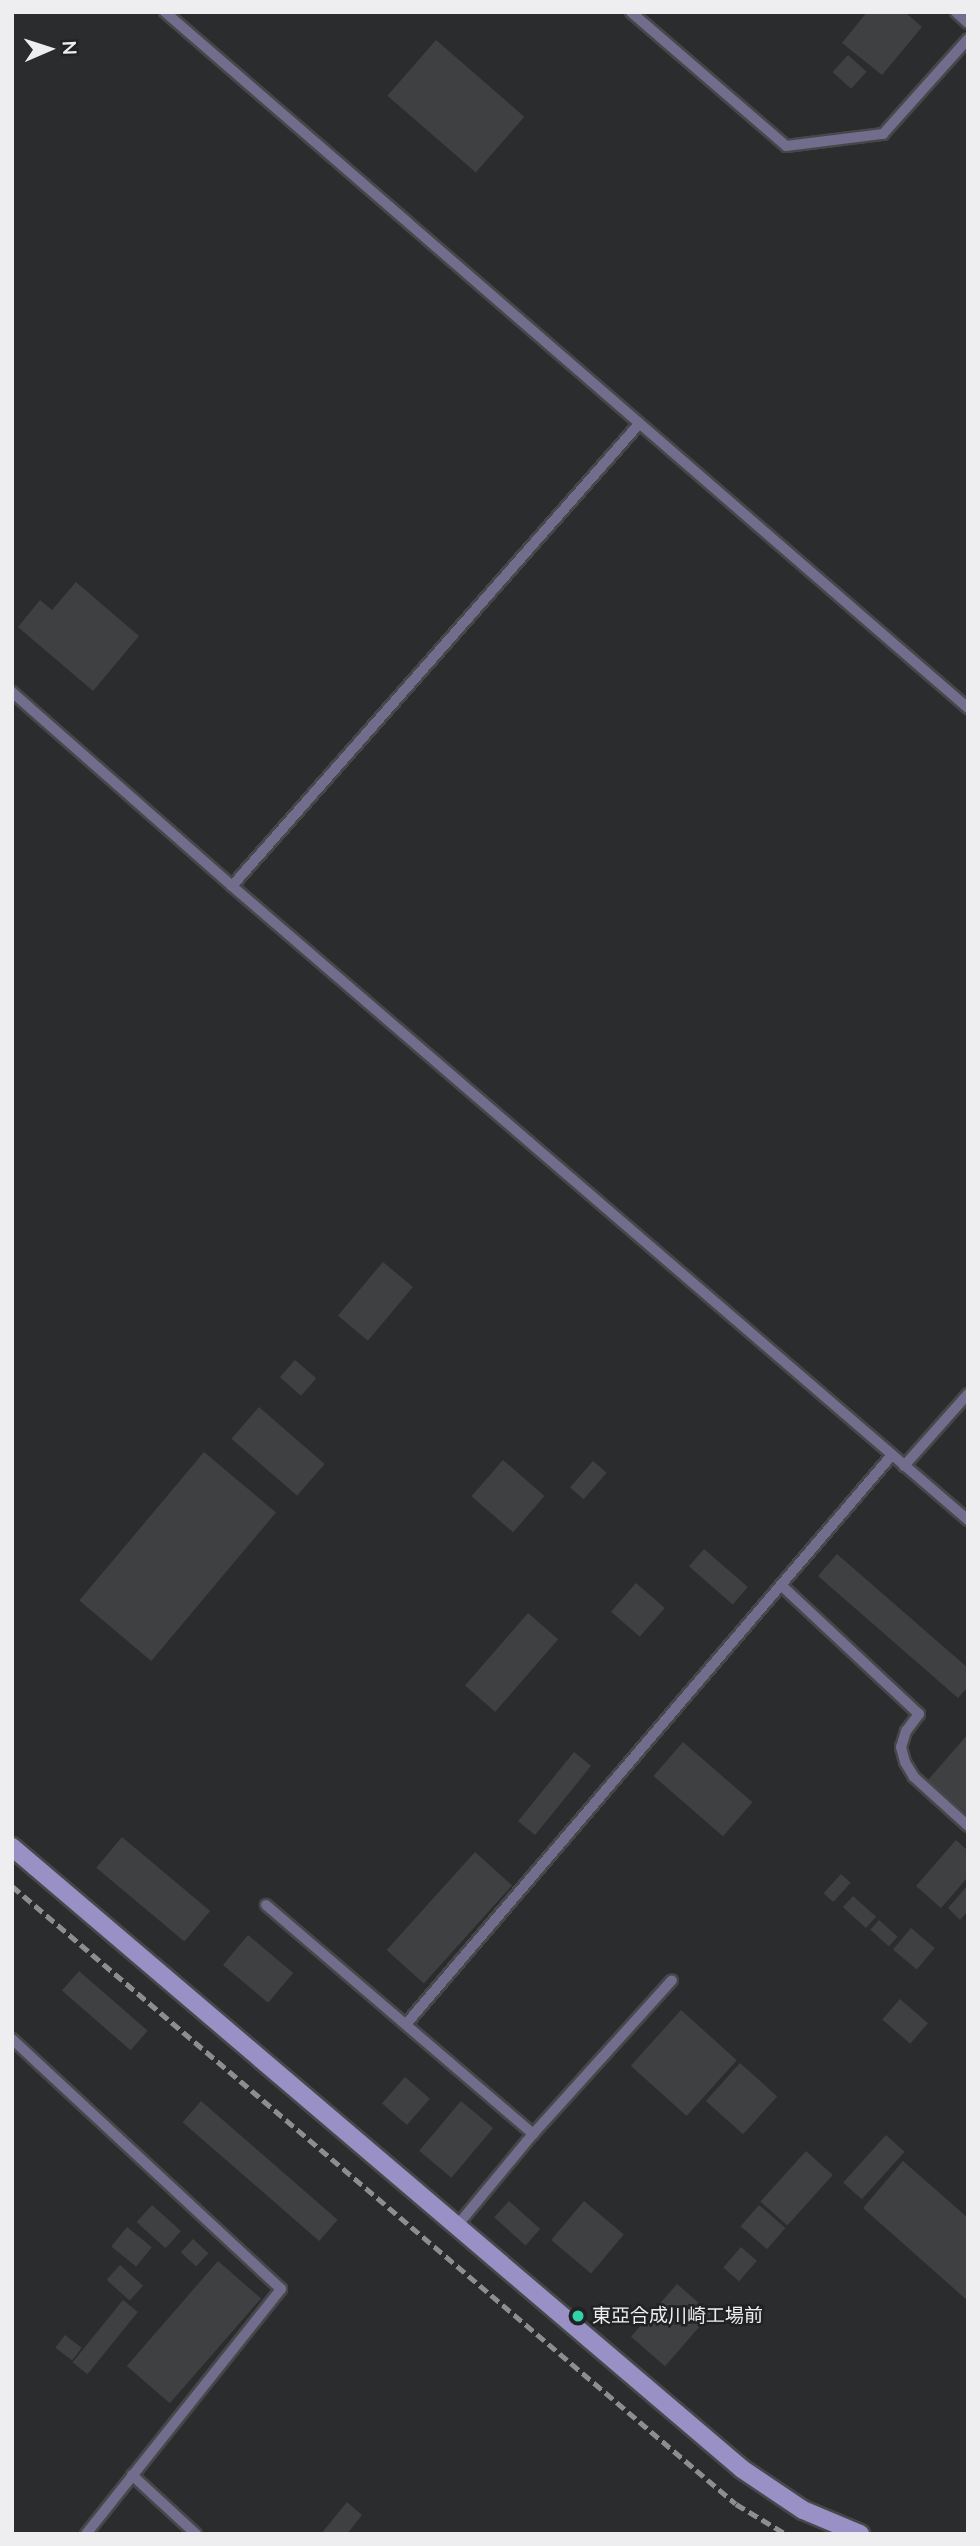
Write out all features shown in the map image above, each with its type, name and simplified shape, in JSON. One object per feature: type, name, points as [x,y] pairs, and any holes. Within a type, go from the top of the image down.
[{"type":"street","points":[[12,1847],[742,2469],[803,2510],[860,2534]]},
{"type":"lane","points":[[165,12],[968,708]]},
{"type":"lane","points":[[631,12],[786,146],[883,134],[968,39]]},
{"type":"lane","points":[[956,12],[968,23]]},
{"type":"lane","points":[[232,886],[639,425]]},
{"type":"lane","points":[[12,692],[232,886],[968,1520]]},
{"type":"lane","points":[[904,1465],[968,1394]]},
{"type":"lane","points":[[407,2024],[892,1455]]},
{"type":"lane","points":[[781,1586],[919,1714],[906,1731],[901,1747],[905,1762],[914,1777],[968,1826]]},
{"type":"lane","points":[[266,1905],[533,2134]]},
{"type":"lane","points":[[456,2227],[533,2134],[672,1980]]},
{"type":"lane","points":[[12,2039],[281,2289],[86,2534]]},
{"type":"lane","points":[[132,2475],[196,2534]]},
{"type":"building","points":[[867,12],[905,12],[922,27],[882,75],[842,43]]},
{"type":"building","points":[[436,40],[524,117],[476,173],[387,96]]},
{"type":"building","points":[[848,55],[867,72],[851,89],[833,72]]},
{"type":"building","points":[[76,582],[139,636],[93,691],[18,627],[40,600],[52,610]]},
{"type":"building","points":[[383,1262],[413,1287],[368,1341],[338,1316]]},
{"type":"building","points":[[295,1360],[316,1378],[301,1396],[280,1377]]},
{"type":"building","points":[[259,1407],[325,1464],[297,1496],[231,1439]]},
{"type":"building","points":[[204,1452],[276,1512],[151,1661],[79,1601]]},
{"type":"building","points":[[503,1460],[545,1496],[513,1532],[472,1496]]},
{"type":"building","points":[[593,1461],[607,1473],[584,1499],[570,1487]]},
{"type":"building","points":[[704,1549],[748,1587],[733,1604],[689,1566]]},
{"type":"building","points":[[837,1554],[968,1668],[968,1687],[958,1698],[818,1576]]},
{"type":"building","points":[[636,1583],[665,1608],[640,1637],[611,1612]]},
{"type":"building","points":[[528,1613],[558,1639],[495,1712],[465,1685]]},
{"type":"building","points":[[968,1734],[968,1815],[928,1780]]},
{"type":"building","points":[[683,1742],[752,1802],[723,1836],[653,1776]]},
{"type":"building","points":[[574,1752],[591,1766],[535,1835],[518,1821]]},
{"type":"building","points":[[122,1837],[210,1911],[184,1942],[96,1868]]},
{"type":"building","points":[[956,1840],[968,1851],[968,1877],[941,1908],[916,1886]]},
{"type":"building","points":[[475,1852],[512,1885],[424,1984],[387,1950]]},
{"type":"building","points":[[841,1874],[851,1883],[833,1902],[824,1893]]},
{"type":"building","points":[[968,1885],[968,1911],[960,1920],[948,1908]]},
{"type":"building","points":[[853,1896],[876,1917],[866,1928],[843,1907]]},
{"type":"building","points":[[879,1920],[898,1937],[889,1946],[870,1930]]},
{"type":"building","points":[[911,1928],[935,1948],[917,1969],[893,1949]]},
{"type":"building","points":[[248,1935],[293,1973],[268,2003],[223,1965]]},
{"type":"building","points":[[79,1971],[148,2031],[131,2050],[62,1991]]},
{"type":"building","points":[[900,1999],[928,2023],[910,2044],[882,2019]]},
{"type":"building","points":[[681,2010],[737,2060],[687,2116],[631,2066]]},
{"type":"building","points":[[740,2063],[777,2096],[743,2134],[706,2101]]},
{"type":"building","points":[[405,2077],[430,2099],[407,2125],[382,2103]]},
{"type":"building","points":[[201,2101],[338,2220],[319,2241],[183,2122]]},
{"type":"building","points":[[461,2101],[493,2128],[451,2178],[419,2151]]},
{"type":"building","points":[[886,2135],[905,2152],[862,2199],[843,2183]]},
{"type":"building","points":[[806,2151],[833,2175],[787,2226],[760,2202]]},
{"type":"building","points":[[903,2161],[968,2218],[968,2301],[863,2208]]},
{"type":"building","points":[[509,2201],[540,2229],[525,2245],[494,2217]]},
{"type":"building","points":[[584,2201],[624,2234],[591,2273],[551,2240]]},
{"type":"building","points":[[152,2205],[181,2231],[166,2248],[137,2222]]},
{"type":"building","points":[[759,2205],[785,2228],[767,2249],[741,2226]]},
{"type":"building","points":[[127,2227],[152,2247],[136,2267],[111,2246]]},
{"type":"building","points":[[193,2239],[208,2253],[196,2266],[181,2252]]},
{"type":"building","points":[[741,2247],[757,2261],[739,2281],[723,2267]]},
{"type":"building","points":[[218,2261],[261,2298],[170,2403],[127,2366]]},
{"type":"building","points":[[120,2265],[143,2286],[130,2301],[107,2280]]},
{"type":"building","points":[[677,2284],[711,2314],[665,2366],[631,2337]]},
{"type":"building","points":[[123,2300],[138,2312],[87,2374],[73,2362]]},
{"type":"building","points":[[65,2335],[82,2348],[72,2360],[55,2348]]},
{"type":"building","points":[[347,2502],[362,2515],[347,2534],[321,2534]]},
{"type":"railway","points":[[12,1886],[736,2504],[786,2534]]},
{"type":"place","name":"東亞合成川崎工場前","points":[[578,2316]]}]
